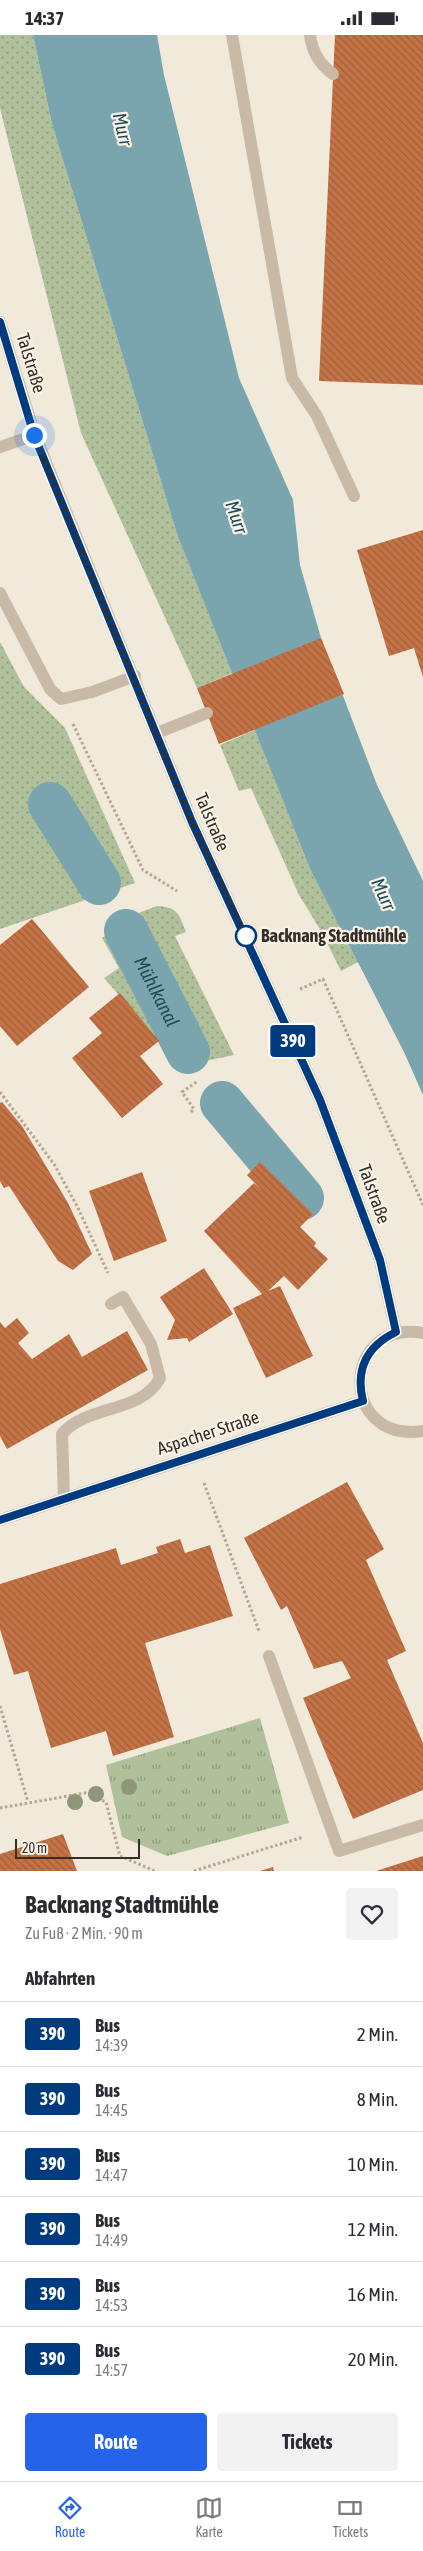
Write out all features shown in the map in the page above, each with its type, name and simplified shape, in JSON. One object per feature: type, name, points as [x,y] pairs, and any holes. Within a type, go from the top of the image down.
[{"type":"street","points":[[232,35],[292,378],[317,416],[354,496]]},
{"type":"street","points":[[310,35],[315,55],[322,66],[333,74]]},
{"type":"street","name":"Talstraße","points":[[0,322],[34,435],[135,676],[192,822],[320,1100],[380,1260],[396,1332]]},
{"type":"street","points":[[0,447],[34,435]]},
{"type":"street","points":[[0,593],[50,689],[61,699],[92,692],[135,676]]},
{"type":"street","points":[[157,733],[207,713]]},
{"type":"street","points":[[64,1499],[62,1434],[69,1426],[80,1420],[145,1397],[155,1389],[160,1378],[151,1343],[123,1297],[111,1304]]},
{"type":"street","points":[[423,1333],[396,1332],[372,1348],[364,1360],[360,1373],[359,1387],[363,1401],[370,1414],[382,1424],[395,1431],[410,1433],[423,1431]]},
{"type":"street","name":"Aspacher Straße","points":[[0,1520],[363,1401]]},
{"type":"street","points":[[269,1657],[339,1851],[423,1825]]},
{"type":"path","points":[[61,699],[143,870],[177,891]]},
{"type":"path","points":[[325,985],[423,1205]]},
{"type":"path","points":[[191,1112],[194,1109],[182,1092],[198,1081]]},
{"type":"path","points":[[0,1092],[54,1164],[77,1206],[102,1264]]},
{"type":"path","points":[[194,1456],[269,1657]]},
{"type":"path","points":[[0,1706],[28,1802]]},
{"type":"path","points":[[0,1808],[85,1793],[106,1802],[120,1856],[154,1871]]},
{"type":"path","points":[[194,1871],[277,1845]]},
{"type":"green space","points":[[0,35],[33,35],[52,124],[177,534],[233,673],[197,688],[81,433],[0,108]]},
{"type":"green space","points":[[0,642],[24,687],[65,728],[135,883],[0,929]]},
{"type":"green space","points":[[255,730],[310,869],[358,962],[341,971],[321,931],[299,895],[251,788],[239,791],[220,745]]},
{"type":"green space","points":[[157,906],[174,910],[179,916],[186,932],[175,936],[234,1055],[177,1067],[159,1041],[104,978],[119,968],[102,938],[141,912]]},
{"type":"green space","points":[[260,1718],[289,1823],[167,1856],[122,1837],[106,1765]]},
{"type":"water","name":"Murr","points":[[33,35],[157,35],[164,75],[239,378],[293,500],[300,565],[321,638],[377,785],[423,881],[423,1095],[404,1052],[310,869],[177,534],[52,124]]},
{"type":"building","points":[[335,35],[423,35],[423,385],[319,381]]},
{"type":"building","points":[[423,530],[423,677],[414,648],[389,656],[357,550]]},
{"type":"building","points":[[321,638],[344,694],[219,744],[197,688]]},
{"type":"building","points":[[32,919],[89,987],[17,1046],[0,1026],[0,945]]},
{"type":"building","points":[[120,993],[159,1041],[140,1056],[163,1084],[122,1118],[72,1058],[102,1033],[89,1018]]},
{"type":"building","points":[[2,1102],[22,1126],[68,1203],[92,1254],[73,1270],[58,1261],[9,1186],[4,1188],[0,1181],[0,1103]]},
{"type":"building","points":[[260,1162],[313,1214],[300,1227],[316,1243],[314,1246],[328,1259],[298,1290],[284,1276],[268,1291],[280,1286],[313,1356],[266,1378],[233,1308],[262,1294],[204,1231],[254,1183],[263,1191],[247,1175]]},
{"type":"building","points":[[142,1172],[167,1241],[114,1261],[89,1191]]},
{"type":"building","points":[[204,1268],[233,1314],[189,1342],[187,1338],[167,1340],[175,1320],[160,1297]]},
{"type":"building","points":[[17,1318],[29,1333],[18,1343],[32,1359],[69,1334],[82,1357],[127,1331],[148,1370],[7,1449],[0,1436],[0,1322],[5,1328]]},
{"type":"building","points":[[347,1482],[384,1549],[366,1560],[406,1651],[387,1660],[423,1743],[423,1790],[353,1819],[303,1698],[351,1678],[342,1661],[314,1669],[287,1606],[281,1610],[244,1538]]},
{"type":"building","points":[[180,1539],[185,1553],[210,1545],[233,1616],[145,1643],[174,1737],[113,1756],[106,1731],[51,1748],[28,1671],[14,1675],[0,1629],[0,1584],[116,1548],[121,1565],[158,1553],[156,1547]]},
{"type":"building","points":[[63,1834],[77,1871],[0,1871],[0,1854]]},
{"type":"building","points":[[423,1856],[423,1871],[376,1871]]},
{"type":"building","points":[[273,1867],[274,1871],[260,1871]]},
{"type":"waterway","name":"Mühlkanal","points":[[50,804],[99,883]]},
{"type":"waterway","name":"Mühlkanal","points":[[126,931],[188,1052]]},
{"type":"waterway","name":"Mühlkanal","points":[[222,1103],[302,1198]]},
{"type":"bus line","name":"390","points":[[0,322],[34,435],[135,676],[192,822],[320,1100],[380,1260],[394,1316],[396,1332],[372,1348],[364,1360],[360,1373],[359,1387],[363,1401],[0,1520]]},
{"type":"place","name":"Backnang Stadtmühle","points":[[246,936]]},
{"type":"route","points":[[34,435],[135,676],[192,822],[246,936]]}]
